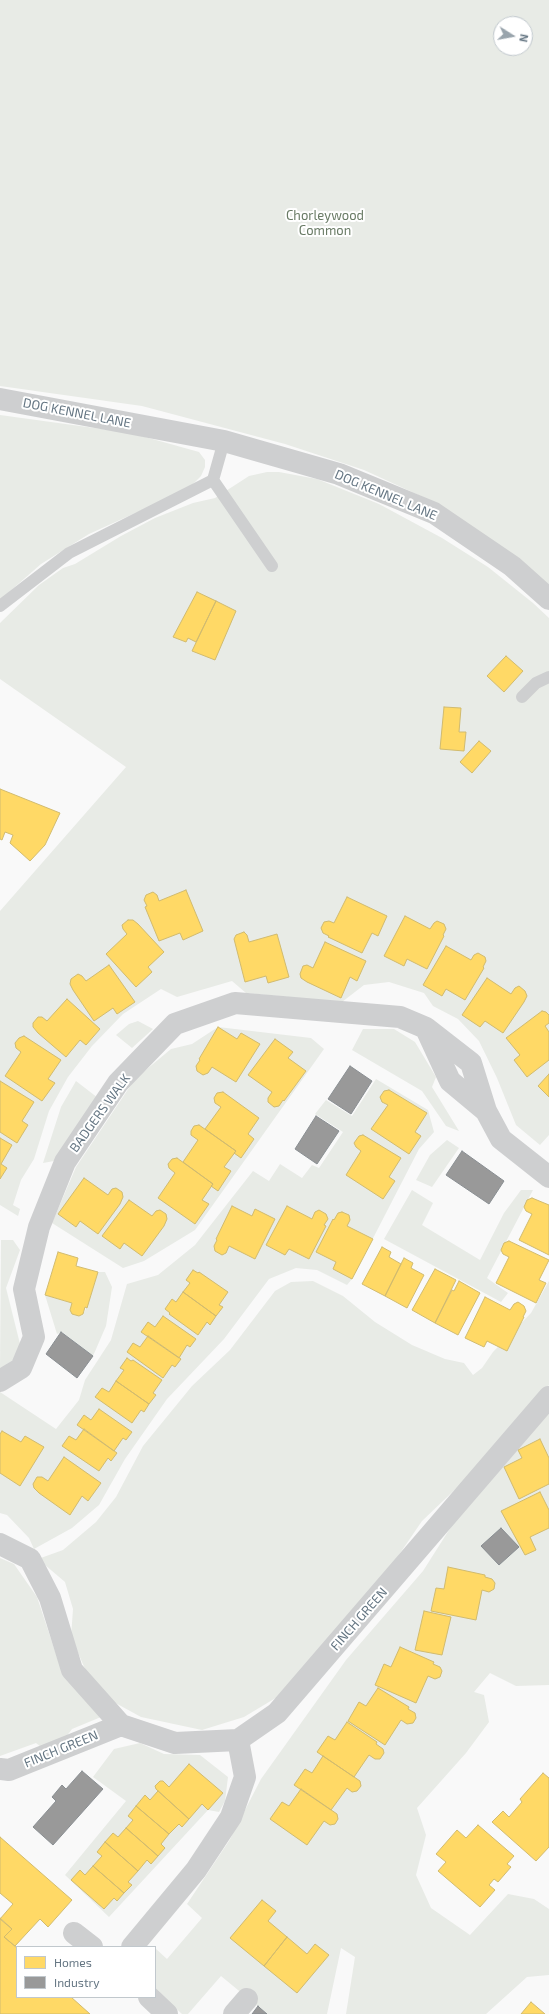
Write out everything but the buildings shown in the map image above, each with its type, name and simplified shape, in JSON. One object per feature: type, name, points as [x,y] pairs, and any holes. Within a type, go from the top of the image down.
[{"type":"street","name":"DOG KENNEL LANE","points":[[0,399],[224,441],[339,474],[434,513],[512,566],[549,599]]},
{"type":"street","name":"BADGERS WALK","points":[[0,1381],[22,1368],[34,1337],[24,1289],[39,1227],[65,1162],[118,1083],[175,1024],[235,1003],[400,1017],[426,1028],[450,1081],[486,1111],[501,1140],[549,1176]]},
{"type":"street","name":"FINCH GREEN","points":[[238,1740],[277,1713],[549,1397]]},
{"type":"street","points":[[0,1544],[30,1559],[50,1598],[72,1670],[121,1725],[175,1743],[238,1740],[245,1777],[231,1817],[196,1870],[133,1946]]},
{"type":"street","name":"FINCH GREEN","points":[[0,1769],[9,1770],[121,1725]]},
{"type":"street","points":[[74,1933],[91,1946]]},
{"type":"street","points":[[150,1998],[167,2014]]},
{"type":"lane","points":[[0,606],[69,553],[213,480],[224,441]]},
{"type":"lane","points":[[213,480],[272,566]]},
{"type":"lane","points":[[522,697],[536,683],[549,677]]},
{"type":"green space","name":"Chorleywood Common","points":[[0,0],[549,0],[549,585],[425,498],[364,470],[285,444],[142,406],[0,386]]},
{"type":"green space","points":[[0,415],[131,433],[199,452],[205,460],[205,467],[201,476],[188,489],[89,534],[41,564],[0,600]]},
{"type":"green space","points":[[267,472],[279,472],[317,479],[379,504],[442,538],[488,567],[533,603],[549,618],[549,1135],[540,1145],[516,1125],[497,1078],[479,1041],[458,1019],[433,1006],[424,993],[389,982],[364,985],[342,1002],[246,993],[232,981],[177,997],[161,989],[123,1014],[92,1046],[68,1077],[49,1111],[34,1159],[21,1180],[13,1205],[20,1209],[18,1216],[0,1205],[0,911],[126,767],[0,679],[0,623],[39,585],[63,568],[75,564],[121,536],[155,518],[193,503],[215,498],[249,476]]},
{"type":"green space","points":[[138,1021],[153,1029],[132,1048],[116,1035],[129,1024]]},
{"type":"green space","points":[[218,1027],[311,1038],[324,1049],[195,1230],[144,1261],[123,1268],[52,1223],[76,1167],[135,1079],[171,1049],[192,1044]]},
{"type":"green space","points":[[363,1029],[394,1029],[415,1042],[436,1077],[432,1087],[459,1131],[446,1126],[422,1091],[352,1050]]},
{"type":"green space","points":[[376,1079],[428,1110],[434,1132],[419,1149],[352,1279],[347,1285],[317,1270],[296,1268],[269,1279],[224,1339],[167,1399],[125,1459],[99,1505],[72,1528],[34,1549],[29,1538],[7,1515],[0,1513],[0,1392],[56,1429],[79,1400],[85,1380],[111,1340],[127,1284],[158,1275],[195,1245],[253,1171],[269,1181],[280,1164],[302,1178],[312,1165],[319,1168],[343,1132],[315,1114],[326,1100],[352,1116]]},
{"type":"green space","points":[[76,1081],[98,1098],[54,1161],[43,1163],[61,1107]]},
{"type":"green space","points":[[447,1140],[459,1148],[432,1187],[416,1180],[430,1155]]},
{"type":"green space","points":[[412,1190],[433,1203],[422,1225],[480,1260],[504,1213],[521,1190],[533,1190],[487,1278],[508,1293],[501,1302],[384,1239]]},
{"type":"green space","points":[[1,1240],[13,1240],[20,1250],[6,1288],[20,1344],[13,1360],[0,1369]]},
{"type":"green space","points":[[98,1272],[105,1272],[112,1287],[106,1326],[93,1356],[62,1332],[57,1334],[45,1295],[72,1303],[70,1310],[72,1314],[79,1316],[83,1314],[87,1307]]},
{"type":"green space","points":[[313,1281],[343,1296],[375,1322],[412,1345],[445,1359],[464,1363],[473,1375],[482,1368],[493,1352],[531,1313],[549,1281],[549,1385],[488,1458],[422,1521],[381,1581],[284,1693],[244,1717],[202,1730],[141,1717],[110,1700],[86,1671],[71,1637],[73,1609],[65,1582],[38,1559],[63,1550],[96,1522],[116,1497],[143,1446],[192,1386],[230,1350],[275,1291],[291,1282]]},
{"type":"green space","points":[[549,1407],[549,1685],[516,1686],[490,1673],[474,1692],[484,1695],[489,1722],[466,1753],[417,1808],[426,1835],[416,1875],[431,1908],[470,1935],[508,1894],[534,1899],[549,1909],[549,1975],[527,1977],[486,2014],[346,2014],[355,1957],[341,1948],[327,2014],[267,2014],[221,1976],[188,2014],[182,2014],[156,1990],[156,1949],[167,1959],[202,1918],[187,1904],[229,1841],[261,1779],[346,1660],[423,1571],[463,1508]]},
{"type":"green space","points":[[0,1558],[14,1564],[37,1597],[63,1675],[101,1717],[72,1729],[63,1741],[41,1747],[36,1743],[0,1756]]},
{"type":"green space","points":[[140,1743],[164,1754],[200,1755],[228,1777],[225,1801],[219,1812],[208,1810],[109,1917],[65,1875],[126,1801],[93,1777],[114,1749]]}]
